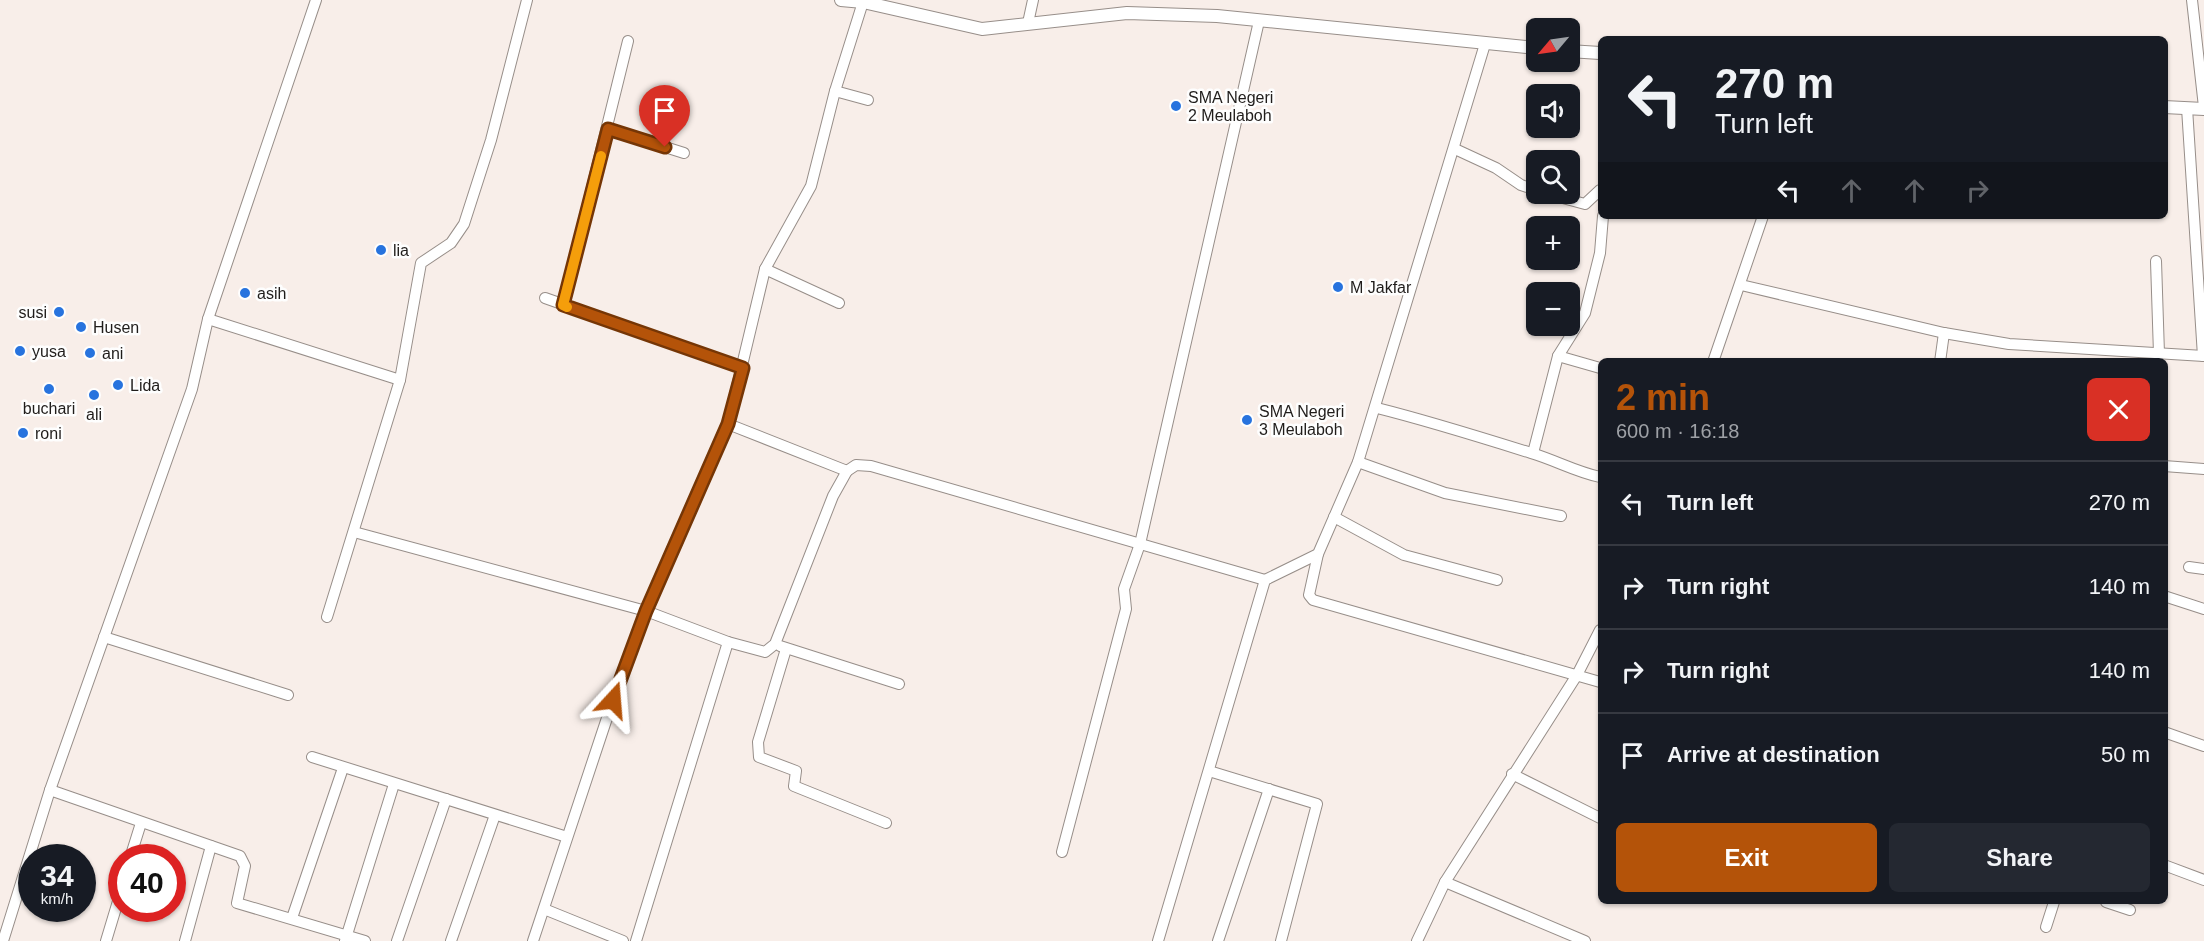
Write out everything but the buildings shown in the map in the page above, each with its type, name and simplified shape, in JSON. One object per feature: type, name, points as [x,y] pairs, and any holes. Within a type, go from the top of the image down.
[{"type":"main road","points":[[841,0],[863,2],[982,29],[1127,13],[1216,16],[1526,47]]},
{"type":"main road","points":[[1580,52],[1598,53]]},
{"type":"main road","points":[[2168,107],[2204,108]]},
{"type":"street","points":[[3,941],[50,790],[192,389],[208,319],[316,0]]},
{"type":"street","points":[[327,617],[400,380],[421,263],[451,243],[464,224],[491,140],[527,0]]},
{"type":"street","points":[[1028,23],[1033,0]]},
{"type":"street","points":[[2192,0],[2204,108]]},
{"type":"street","points":[[533,941],[646,611],[728,424],[765,269],[811,186],[835,91],[863,2]]},
{"type":"street","points":[[1062,852],[1126,609],[1124,589],[1140,544],[1259,21]]},
{"type":"street","points":[[563,305],[628,41]]},
{"type":"street","points":[[1485,44],[1377,408],[1358,462],[1318,554],[1309,595],[1313,600],[1598,681]]},
{"type":"street","points":[[835,91],[868,100]]},
{"type":"street","points":[[1741,285],[1944,333],[2009,344],[2204,356],[2187,108]]},
{"type":"street","points":[[608,129],[684,153]]},
{"type":"street","points":[[1455,149],[1496,168],[1526,187]]},
{"type":"street","points":[[1580,203],[1585,204],[1598,192]]},
{"type":"street","points":[[1533,453],[1558,356],[1585,313],[1600,253],[1603,219]]},
{"type":"street","points":[[1714,358],[1763,219]]},
{"type":"street","points":[[2156,261],[2159,354]]},
{"type":"street","points":[[765,269],[839,303]]},
{"type":"street","points":[[544,298],[743,368]]},
{"type":"street","points":[[208,319],[400,380]]},
{"type":"street","points":[[1941,358],[1944,333]]},
{"type":"street","points":[[1558,356],[1598,367]]},
{"type":"street","points":[[1377,408],[1447,426],[1598,477]]},
{"type":"street","points":[[728,424],[847,471]]},
{"type":"street","points":[[1358,462],[1445,493],[1561,516]]},
{"type":"street","points":[[354,532],[646,611],[728,642],[765,652],[775,644],[833,496],[847,471],[856,465],[871,466],[1266,580],[1318,554]]},
{"type":"street","points":[[2168,466],[2204,469]]},
{"type":"street","points":[[1334,517],[1404,555],[1497,580]]},
{"type":"street","points":[[2189,567],[2204,569]]},
{"type":"street","points":[[1158,941],[1266,580]]},
{"type":"street","points":[[2168,597],[2204,609]]},
{"type":"street","points":[[1417,941],[1445,882],[1577,675],[1598,634]]},
{"type":"street","points":[[104,637],[288,695]]},
{"type":"street","points":[[636,941],[728,642]]},
{"type":"street","points":[[775,644],[899,684]]},
{"type":"street","points":[[786,649],[758,742],[759,757],[796,771],[794,786],[886,823]]},
{"type":"street","points":[[2168,733],[2204,746]]},
{"type":"street","points":[[312,757],[567,837]]},
{"type":"street","points":[[292,918],[343,768]]},
{"type":"street","points":[[1209,771],[1317,804],[1281,941]]},
{"type":"street","points":[[1512,774],[1598,817]]},
{"type":"street","points":[[346,938],[394,784]]},
{"type":"street","points":[[1218,941],[1269,789]]},
{"type":"street","points":[[50,790],[240,856],[243,860],[244,873],[237,903],[292,918],[346,938],[365,941]]},
{"type":"street","points":[[397,941],[446,799]]},
{"type":"street","points":[[451,941],[495,815]]},
{"type":"street","points":[[134,844],[141,823]]},
{"type":"street","points":[[184,941],[212,846]]},
{"type":"street","points":[[2168,866],[2204,880]]},
{"type":"street","points":[[1445,882],[1585,941]]},
{"type":"street","points":[[2046,927],[2053,904]]},
{"type":"street","points":[[2112,904],[2130,910]]},
{"type":"street","points":[[544,909],[623,941]]},
{"type":"street","points":[[106,941],[112,922]]},
{"type":"slow traffic","points":[[567,307],[563,305],[601,156]]},
{"type":"place","name":"SMA Negeri 2 Meulaboh","points":[[1176,106]]},
{"type":"place","name":"lia","points":[[381,250]]},
{"type":"place","name":"M Jakfar","points":[[1338,287]]},
{"type":"place","name":"asih","points":[[245,293]]},
{"type":"place","name":"susi","points":[[59,312]]},
{"type":"place","name":"Husen","points":[[81,327]]},
{"type":"place","name":"yusa","points":[[20,351]]},
{"type":"place","name":"ani","points":[[90,353]]},
{"type":"place","name":"Lida","points":[[118,385]]},
{"type":"place","name":"buchari","points":[[49,389]]},
{"type":"place","name":"ali","points":[[94,395]]},
{"type":"place","name":"SMA Negeri 3 Meulaboh","points":[[1247,420]]},
{"type":"place","name":"roni","points":[[23,433]]},
{"type":"route","points":[[613,700],[646,611],[728,424],[743,368],[563,305],[608,129],[665,147]]}]
